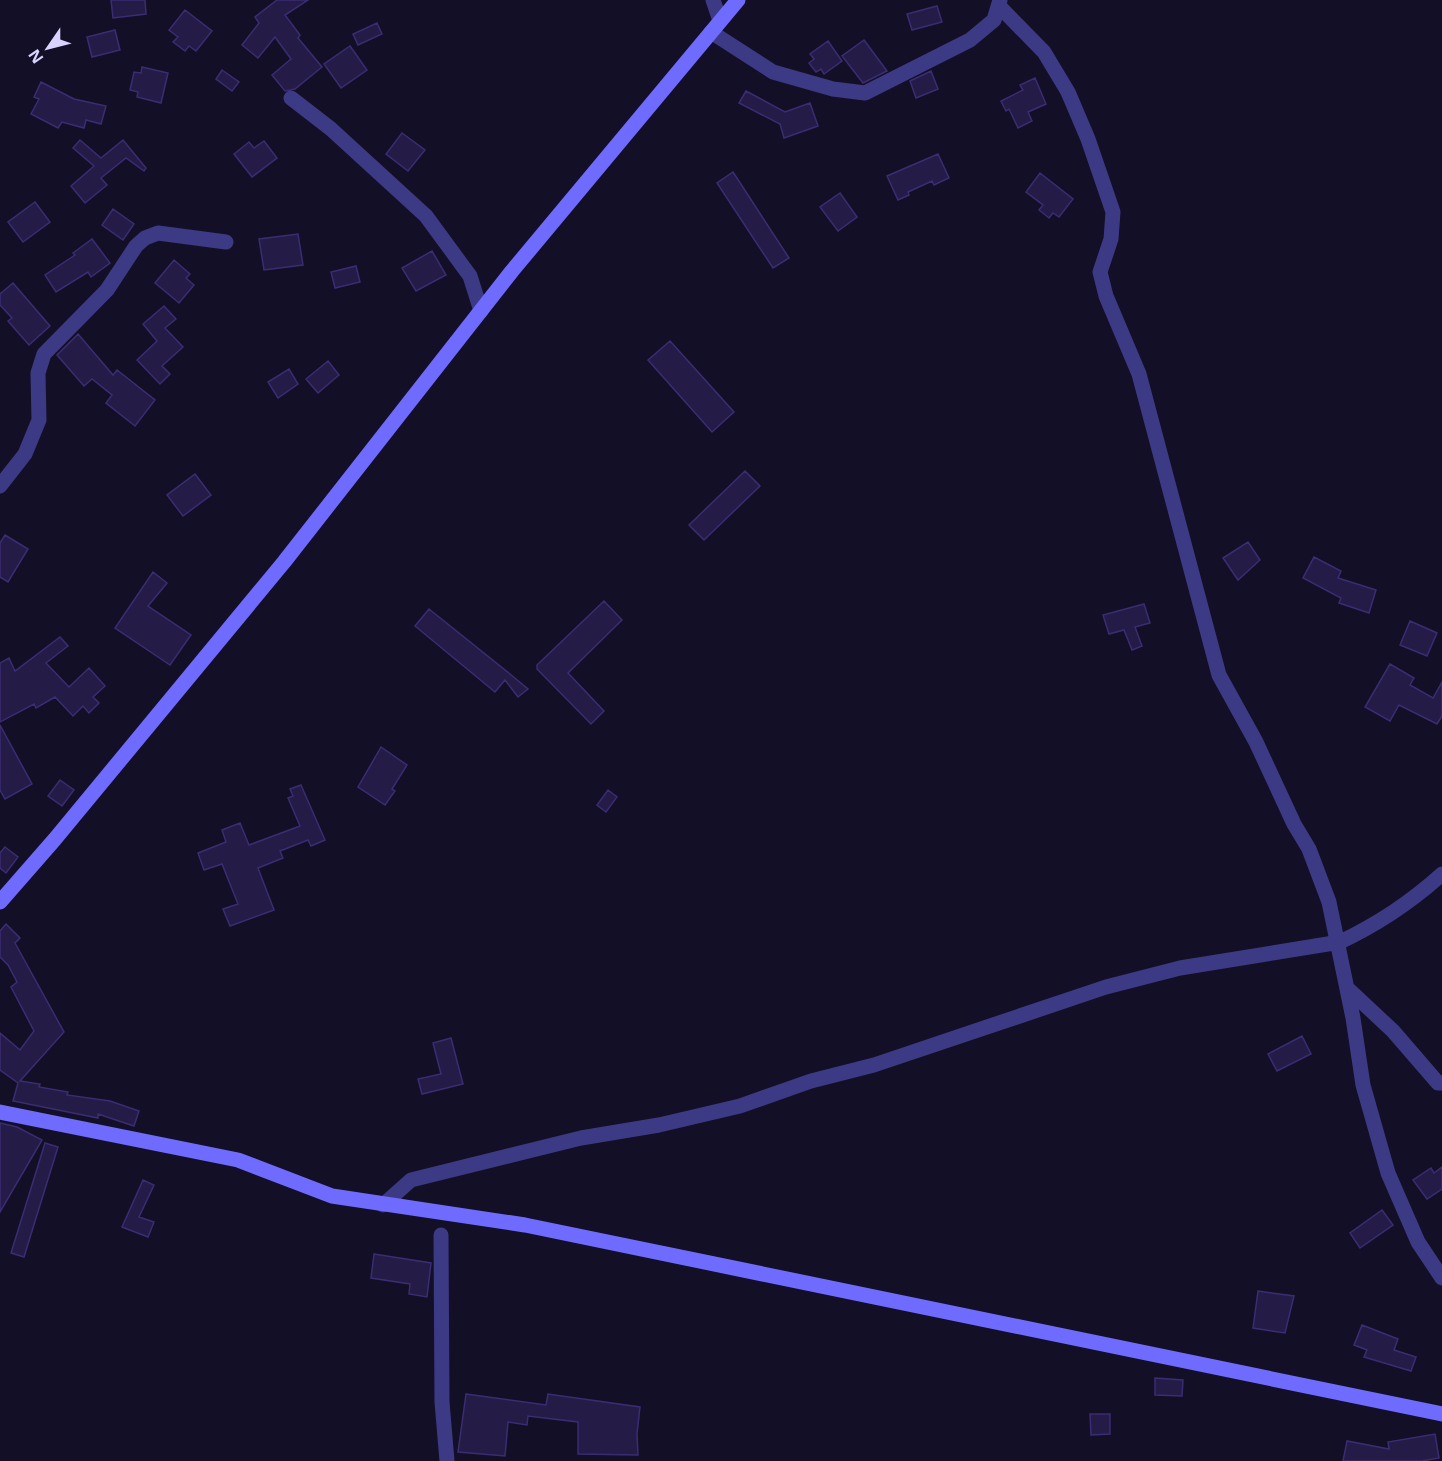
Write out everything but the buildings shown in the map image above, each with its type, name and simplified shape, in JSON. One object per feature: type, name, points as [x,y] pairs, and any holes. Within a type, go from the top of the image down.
[{"type":"street","points":[[713,0],[716,26],[773,72],[833,89],[865,93],[970,40],[994,20],[1000,3],[1044,52],[1068,92],[1088,139],[1113,212],[1111,239],[1100,272],[1106,296],[1139,374],[1218,675],[1256,742],[1294,824],[1310,849],[1329,902],[1347,988],[1363,1085],[1388,1173],[1418,1242],[1442,1278]]},
{"type":"street","points":[[0,902],[284,562],[481,311],[738,0]]},
{"type":"street","points":[[291,98],[331,129],[426,216],[470,276],[481,311]]},
{"type":"street","points":[[0,486],[25,454],[39,420],[38,373],[44,354],[107,290],[136,246],[145,238],[158,233],[226,242]]},
{"type":"street","points":[[383,1205],[411,1180],[581,1138],[659,1125],[740,1106],[811,1081],[874,1065],[1106,987],[1180,968],[1336,943],[1365,931],[1414,899],[1442,874]]},
{"type":"street","points":[[1347,988],[1393,1031],[1438,1083],[1442,1083]]},
{"type":"street","points":[[0,1112],[238,1160],[332,1196],[525,1225],[1442,1414]]},
{"type":"street","points":[[441,1235],[442,1402],[447,1461]]}]
